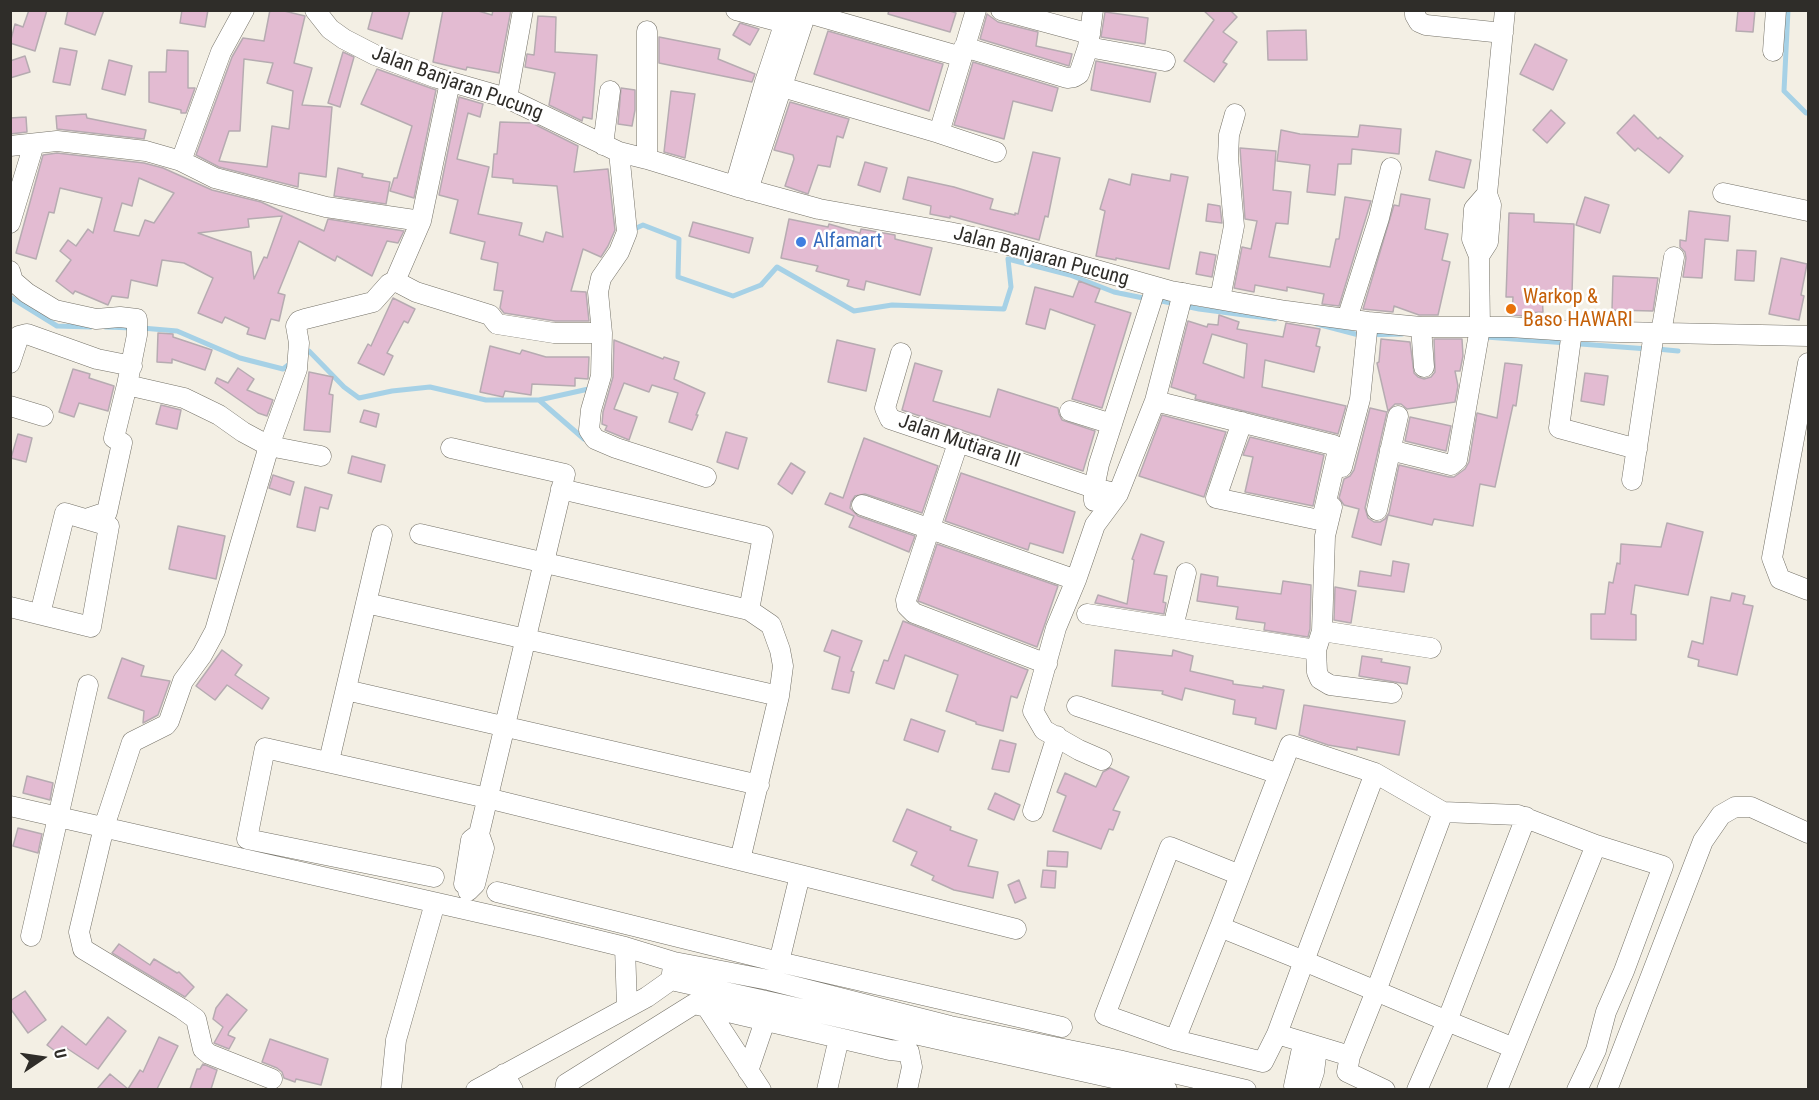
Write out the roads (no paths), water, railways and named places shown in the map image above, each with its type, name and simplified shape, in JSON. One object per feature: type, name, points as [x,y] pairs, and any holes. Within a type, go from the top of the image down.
[{"type":"street","points":[[181,160],[221,52],[244,10]]},
{"type":"street","name":"Jalan Banjaran Pucung","points":[[315,10],[330,28],[344,39],[375,55],[450,82],[507,98],[611,149],[819,209],[1001,243],[1153,297],[1181,302],[1220,299],[1347,319],[1367,331],[1479,335],[1510,327],[1571,342],[1655,342],[1809,336]]},
{"type":"street","points":[[507,98],[523,10]]},
{"type":"street","points":[[736,10],[797,14],[1067,78],[1074,78],[1079,74],[1089,40],[1093,10]]},
{"type":"street","points":[[1001,10],[1089,40],[1165,61]]},
{"type":"street","points":[[1415,10],[1419,22],[1426,25],[1503,33]]},
{"type":"street","points":[[1390,450],[1451,465],[1457,460],[1479,335],[1479,256],[1488,242],[1491,205],[1487,194],[1505,10]]},
{"type":"street","points":[[1773,51],[1776,10]]},
{"type":"street","points":[[939,133],[963,52],[972,11]]},
{"type":"street","points":[[741,188],[797,14]]},
{"type":"street","points":[[647,31],[647,159]]},
{"type":"street","points":[[272,1079],[209,1054],[203,1049],[196,1019],[83,949],[79,932],[104,827],[132,742],[170,721],[183,681],[202,655],[215,631],[269,446],[297,369],[299,343],[297,323],[373,302],[389,284],[395,281],[421,221],[450,82]]},
{"type":"street","points":[[774,85],[996,152]]},
{"type":"street","points":[[610,90],[611,149],[625,202],[627,232],[619,252],[601,278],[598,292],[602,333],[601,376],[594,398],[589,430],[595,439],[616,448],[706,477]]},
{"type":"street","points":[[1220,299],[1234,226],[1228,158],[1229,135],[1234,114]]},
{"type":"street","points":[[10,146],[57,141],[146,151],[181,160],[216,178],[326,207],[421,221]]},
{"type":"street","points":[[10,223],[34,144]]},
{"type":"street","points":[[1347,319],[1379,218],[1391,168]]},
{"type":"street","points":[[1723,193],[1809,211]]},
{"type":"street","points":[[1632,480],[1655,342],[1674,257]]},
{"type":"street","points":[[10,271],[14,281],[27,293],[55,310],[96,319],[120,317],[137,327],[130,375],[114,438],[122,442],[108,512],[86,519]]},
{"type":"street","points":[[395,281],[422,294],[490,315],[497,324],[554,333],[602,333]]},
{"type":"street","points":[[1095,525],[1094,488],[1099,464],[1153,297]]},
{"type":"street","points":[[1102,760],[1044,730],[1033,711],[1056,628],[1095,525],[1118,494],[1155,401],[1181,302]]},
{"type":"street","points":[[1367,331],[1360,399],[1325,536],[1317,672],[1320,679],[1330,685],[1392,693]]},
{"type":"street","points":[[1421,333],[1424,367]]},
{"type":"street","points":[[10,363],[19,336],[27,334],[97,358],[184,398],[219,415],[243,432],[269,446],[321,456]]},
{"type":"street","points":[[1571,342],[1559,428],[1637,449]]},
{"type":"street","name":"Jalan Mutiara III","points":[[901,353],[886,399],[886,415],[890,419],[1118,494]]},
{"type":"street","points":[[1809,363],[1772,558],[1780,579],[1809,590]]},
{"type":"street","points":[[1155,401],[1242,422],[1337,447],[1323,514],[1319,520],[1216,498],[1242,422]]},
{"type":"street","points":[[10,406],[43,416]]},
{"type":"street","points":[[1070,411],[1112,424]]},
{"type":"street","points":[[1377,510],[1398,416]]},
{"type":"street","points":[[958,443],[906,600],[908,606],[914,613],[1047,664]]},
{"type":"street","points":[[452,448],[565,474],[479,834],[471,840],[463,882],[468,891],[466,911]]},
{"type":"street","points":[[561,489],[763,536],[749,610]]},
{"type":"street","points":[[862,506],[1076,580]]},
{"type":"street","points":[[10,607],[91,627],[109,526],[65,513],[40,614]]},
{"type":"street","points":[[420,534],[749,610],[771,625],[783,666],[779,696],[740,860]]},
{"type":"street","points":[[329,761],[382,535]]},
{"type":"street","points":[[1173,627],[1186,573]]},
{"type":"street","points":[[366,603],[779,696]]},
{"type":"street","points":[[1088,614],[1173,627],[1319,641],[1431,648]]},
{"type":"street","points":[[31,936],[60,817],[88,686]]},
{"type":"street","points":[[346,690],[759,785]]},
{"type":"street","points":[[1077,706],[1279,774]]},
{"type":"street","points":[[1033,811],[1057,736]]},
{"type":"street","points":[[1175,1040],[1290,745],[1375,773],[1443,812],[1518,815],[1596,845],[1663,866],[1624,971],[1606,1012],[1596,1050],[1577,1089]]},
{"type":"street","points":[[434,877],[247,839],[265,748],[487,798],[1016,929]]},
{"type":"street","points":[[1240,875],[1170,848],[1105,1015],[1175,1040],[1263,1062],[1277,1034],[1375,773]]},
{"type":"street","points":[[10,806],[625,947],[673,971],[769,980],[1116,1069],[1246,1089]]},
{"type":"street","points":[[1607,1089],[1699,852],[1721,815],[1735,807],[1751,807],[1809,833]]},
{"type":"street","points":[[1385,1089],[1347,1072],[1350,1056],[1443,812]]},
{"type":"street","points":[[1417,1089],[1447,1021],[1526,818]]},
{"type":"street","points":[[1497,1089],[1596,845]]},
{"type":"street","points":[[779,962],[800,875]]},
{"type":"street","points":[[497,892],[779,962],[1062,1027]]},
{"type":"street","points":[[391,1089],[396,1040],[435,903]]},
{"type":"street","points":[[1220,927],[1514,1048]]},
{"type":"street","points":[[625,947],[627,1007]]},
{"type":"street","points":[[476,1089],[509,1082],[627,1007],[647,997],[673,971]]},
{"type":"street","points":[[566,1089],[566,1084],[694,1004],[890,1050],[909,1052],[912,1067],[907,1089]]},
{"type":"street","points":[[706,1006],[761,1089]]},
{"type":"street","points":[[748,1071],[765,1021]]},
{"type":"street","points":[[1277,1034],[1310,1046],[1350,1056]]},
{"type":"street","points":[[827,1089],[838,1038]]},
{"type":"street","points":[[1298,1089],[1294,1086],[1301,1053],[1310,1046]]},
{"type":"street","points":[[1308,1089],[1310,1089],[1316,1056],[1310,1046]]},
{"type":"street","points":[[1116,1069],[1167,1089]]},
{"type":"waterway","points":[[1788,10],[1784,91],[1808,113]]},
{"type":"waterway","points":[[632,230],[643,225],[679,239],[678,277],[733,296],[761,285],[777,267],[854,311],[892,305],[1004,309],[1011,287],[1008,259],[1070,275],[1114,292],[1148,299]]},
{"type":"waterway","points":[[10,297],[57,326],[91,327]]},
{"type":"waterway","points":[[1157,300],[1199,309],[1275,319]]},
{"type":"waterway","points":[[1317,324],[1359,335],[1402,334]]},
{"type":"waterway","points":[[106,327],[133,328]]},
{"type":"waterway","points":[[142,328],[177,331],[240,358],[283,369],[292,362]]},
{"type":"waterway","points":[[1486,337],[1648,349]]},
{"type":"waterway","points":[[1657,349],[1678,351]]},
{"type":"waterway","points":[[304,354],[309,351],[344,387],[359,398],[392,391],[430,387],[486,400],[539,400],[584,439]]},
{"type":"waterway","points":[[539,400],[593,388]]},
{"type":"place","name":"Alfamart","points":[[801,242]]},
{"type":"place","name":"Warkop & Baso HAWARI","points":[[1511,309]]}]
